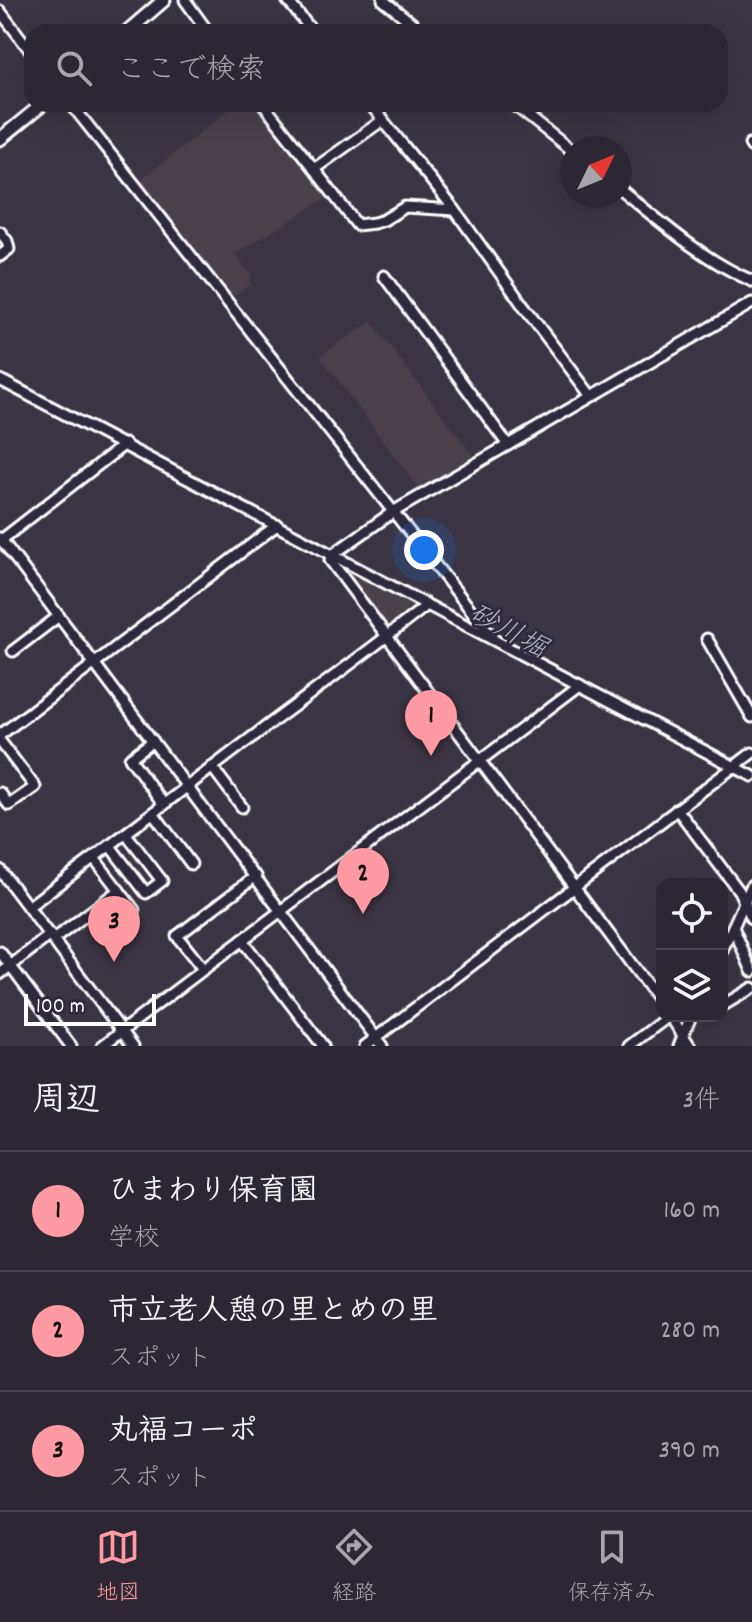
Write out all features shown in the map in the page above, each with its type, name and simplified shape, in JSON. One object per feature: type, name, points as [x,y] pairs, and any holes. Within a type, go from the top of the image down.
[{"type":"main road","points":[[136,24],[164,0]]},
{"type":"main road","points":[[0,139],[33,112]]},
{"type":"street","points":[[185,0],[202,24]]},
{"type":"street","points":[[287,0],[306,24]]},
{"type":"street","points":[[383,0],[413,24]]},
{"type":"street","points":[[0,11],[24,42]]},
{"type":"street","points":[[77,112],[496,641]]},
{"type":"street","points":[[269,112],[357,225],[384,220],[405,207],[455,210]]},
{"type":"street","points":[[376,112],[455,210],[591,396]]},
{"type":"street","points":[[523,112],[560,141]]},
{"type":"street","points":[[314,169],[383,120]]},
{"type":"street","points":[[632,198],[711,259],[752,281]]},
{"type":"street","points":[[0,232],[9,249],[0,256]]},
{"type":"street","points":[[384,276],[508,445]]},
{"type":"street","points":[[656,997],[330,560],[332,555],[393,512],[752,303]]},
{"type":"street","points":[[0,380],[752,776]]},
{"type":"street","points":[[125,444],[1,539],[379,1042]]},
{"type":"street","points":[[2,730],[277,525]]},
{"type":"street","points":[[28,907],[427,605]]},
{"type":"street","points":[[13,651],[59,616]]},
{"type":"street","points":[[707,639],[752,717]]},
{"type":"street","points":[[102,1046],[580,685]]},
{"type":"street","points":[[0,741],[35,787],[9,805],[0,793]]},
{"type":"street","points":[[153,741],[130,758],[164,805]]},
{"type":"street","points":[[365,1046],[379,1042],[752,753]]},
{"type":"street","points":[[212,767],[242,807]]},
{"type":"street","points":[[677,809],[745,900],[752,918]]},
{"type":"street","points":[[154,814],[191,864]]},
{"type":"street","points":[[110,846],[146,893],[162,881],[126,834]]},
{"type":"street","points":[[94,858],[134,910]]},
{"type":"street","points":[[0,870],[133,1046]]},
{"type":"street","points":[[203,969],[177,936],[256,876]]},
{"type":"street","points":[[722,950],[752,885]]},
{"type":"street","points":[[0,974],[119,890]]},
{"type":"street","points":[[733,927],[752,971]]},
{"type":"street","points":[[242,940],[323,1046]]},
{"type":"street","points":[[0,952],[71,1046]]},
{"type":"street","points":[[728,1002],[752,988]]},
{"type":"street","points":[[629,1046],[661,1022]]},
{"type":"street","points":[[674,1022],[690,1046]]},
{"type":"street","points":[[679,1046],[691,1022]]},
{"type":"shaded area","points":[[226,112],[265,112],[330,196],[235,254],[252,277],[249,280],[251,284],[231,298],[211,273],[212,268],[208,270],[138,182]]},
{"type":"shaded area","points":[[371,321],[476,459],[421,492],[320,356]]},
{"type":"shaded area","points":[[357,574],[420,607],[387,631],[350,582]]},
{"type":"waterway","name":"砂川堀","points":[[713,761],[722,765]]},
{"type":"place","name":"ひまわり保育園","points":[[431,756]]},
{"type":"place","name":"市立老人憩の里とめの里","points":[[363,914]]},
{"type":"place","name":"丸福コーポ","points":[[114,962]]}]
